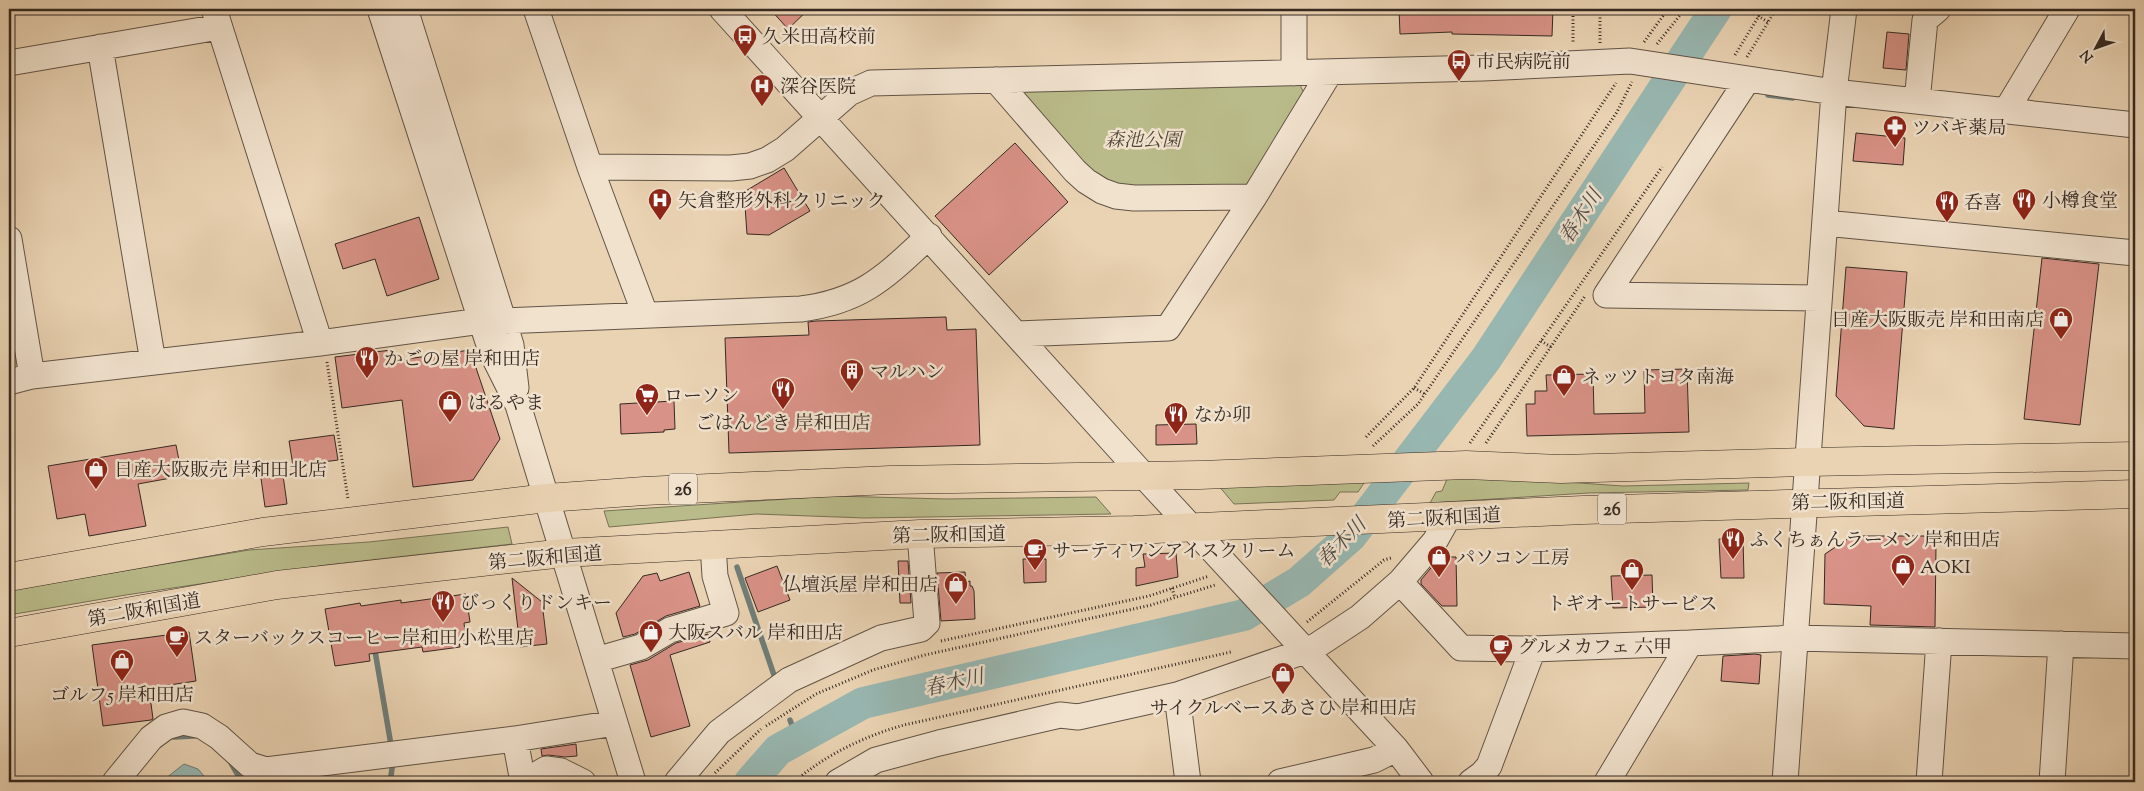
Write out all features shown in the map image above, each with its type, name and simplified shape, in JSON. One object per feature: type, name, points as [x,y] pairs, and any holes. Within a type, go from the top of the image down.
[{"type":"highway","name":"第二阪和国道","points":[[9,577],[262,532],[547,498],[644,491],[890,480],[1144,476],[1368,457],[1468,454],[1561,469],[2135,456]]},
{"type":"highway","name":"第二阪和国道","points":[[9,633],[277,585],[564,553],[920,534],[1192,527],[1805,502],[2135,494]]},
{"type":"street","points":[[380,9],[492,321]]},
{"type":"street","points":[[405,9],[492,321],[491,351],[518,405],[633,782]]},
{"type":"street","points":[[536,9],[590,167],[645,314]]},
{"type":"street","points":[[722,9],[1192,527],[1229,581],[1295,628],[1305,651],[1396,749],[1421,782]]},
{"type":"street","points":[[1294,9],[1294,73]]},
{"type":"street","points":[[1785,782],[1834,92],[1844,9]]},
{"type":"street","points":[[1917,101],[1925,20],[1938,9]]},
{"type":"street","points":[[2006,111],[2067,9]]},
{"type":"street","points":[[9,63],[100,47],[216,18],[320,343]]},
{"type":"street","points":[[100,47],[153,362]]},
{"type":"street","points":[[590,167],[731,168],[750,166],[767,160],[785,150],[849,93],[871,83],[1640,63],[1834,92],[2135,125]]},
{"type":"street","points":[[1017,334],[1168,328],[1254,197],[1330,72]]},
{"type":"street","points":[[1730,76],[1606,296],[1819,298]]},
{"type":"street","points":[[996,80],[1075,171],[1102,191],[1116,196],[1134,198],[1254,197]]},
{"type":"street","points":[[1825,223],[2135,253]]},
{"type":"street","points":[[9,239],[20,379],[492,321],[801,309],[822,306],[846,299],[868,289],[887,275],[929,236]]},
{"type":"street","points":[[838,782],[876,760],[1060,714],[1078,717],[1177,695],[1305,651],[1316,646],[1360,617],[1400,582],[1435,541],[1449,516]]},
{"type":"street","points":[[677,782],[719,732],[789,680],[881,638],[921,629],[927,623],[920,534]]},
{"type":"street","points":[[596,660],[641,647],[670,630],[726,613],[715,576],[712,545]]},
{"type":"street","points":[[1400,582],[1461,648],[1533,649],[1795,638],[2135,646]]},
{"type":"street","points":[[1929,782],[1939,641]]},
{"type":"street","points":[[1607,782],[1690,643]]},
{"type":"street","points":[[2052,782],[2061,644]]},
{"type":"street","points":[[1471,782],[1489,766],[1533,649]]},
{"type":"street","points":[[1177,695],[1188,782]]},
{"type":"street","points":[[115,782],[151,738],[166,727],[183,722],[202,726],[219,736],[250,765],[266,770],[515,739],[615,723]]},
{"type":"street","points":[[515,739],[523,782],[546,769],[561,771],[583,782]]},
{"type":"street","points":[[1280,782],[1374,760],[1396,749]]},
{"type":"path","points":[[1573,9],[1574,52]]},
{"type":"path","points":[[1600,9],[1600,51]]},
{"type":"path","points":[[1368,457],[1418,404],[1617,112],[1668,9]]},
{"type":"path","points":[[1366,436],[1414,388],[1640,63],[1686,9]]},
{"type":"path","points":[[1730,76],[1734,58],[1763,9]]},
{"type":"path","points":[[1758,16],[1768,22]]},
{"type":"path","points":[[1468,454],[1541,341],[1666,162]]},
{"type":"path","points":[[1541,341],[1551,347]]},
{"type":"path","points":[[320,343],[326,354],[349,503]]},
{"type":"path","points":[[1414,388],[1425,394]]},
{"type":"path","points":[[1295,628],[1384,560],[1392,558]]},
{"type":"path","points":[[933,642],[1149,596],[1212,575]]},
{"type":"path","points":[[712,775],[763,728],[816,694],[873,670],[925,655],[1151,605],[1229,581]]},
{"type":"path","points":[[1172,588],[1175,598]]},
{"type":"path","points":[[1160,668],[1161,673]]},
{"type":"green space","name":"森池公園","points":[[1300,85],[1304,93],[1248,183],[1240,188],[1144,190],[1095,182],[1020,93],[1025,89]]},
{"type":"green space","points":[[9,299],[21,361],[12,373],[9,373]]},
{"type":"green space","points":[[1491,477],[1623,486],[1749,483],[1748,490],[1588,493],[1430,503],[1436,492],[1442,491],[1447,479]]},
{"type":"green space","points":[[1366,480],[1358,492],[1340,492],[1334,500],[1234,504],[1218,485]]},
{"type":"green space","points":[[833,496],[946,499],[1096,497],[1111,514],[864,518],[756,514],[609,527],[604,511]]},
{"type":"green space","points":[[508,527],[512,544],[326,565],[126,595],[9,615],[9,590],[249,550],[369,542]]},
{"type":"water","points":[[184,764],[198,769],[209,782],[161,782]]},
{"type":"building","points":[[770,9],[809,9],[788,29]]},
{"type":"building","points":[[1399,9],[1553,9],[1552,36],[1452,34],[1452,32],[1400,34]]},
{"type":"building","points":[[1887,32],[1909,34],[1906,70],[1883,68]]},
{"type":"building","points":[[1856,133],[1905,138],[1903,165],[1853,161]]},
{"type":"building","points":[[1015,143],[1068,202],[989,275],[935,216]]},
{"type":"building","points":[[784,168],[810,211],[769,235],[747,234],[744,192]]},
{"type":"building","points":[[419,217],[439,279],[387,296],[375,259],[343,269],[335,244]]},
{"type":"building","name":"日産大阪販売 岸和田南店","points":[[2042,258],[2099,264],[2080,425],[2024,419]]},
{"type":"building","points":[[1846,267],[1907,272],[1894,429],[1864,426],[1836,396]]},
{"type":"building","name":"マルハン","points":[[946,317],[947,330],[976,329],[980,445],[729,453],[725,338],[809,335],[808,322],[816,321]]},
{"type":"building","name":"はるやま","points":[[391,350],[393,361],[470,350],[500,439],[473,480],[413,487],[402,400],[342,408],[335,357]]},
{"type":"building","name":"ネッツトヨタ南海","points":[[1687,369],[1689,432],[1527,436],[1526,404],[1535,404],[1535,391],[1547,391],[1546,375],[1593,374],[1594,414],[1645,413],[1644,370]]},
{"type":"building","name":"ローソン","points":[[674,401],[675,429],[664,430],[664,432],[621,434],[620,404]]},
{"type":"building","name":"なか卯","points":[[1196,424],[1197,444],[1156,445],[1156,425]]},
{"type":"building","points":[[334,435],[338,460],[293,466],[289,441]]},
{"type":"building","name":"日産大阪販売 岸和田北店","points":[[176,445],[182,476],[138,484],[146,526],[89,536],[85,514],[57,519],[48,466]]},
{"type":"building","points":[[282,468],[287,504],[265,507],[260,471]]},
{"type":"building","name":"AOKI","points":[[1852,536],[1924,536],[1934,541],[1936,545],[1935,627],[1870,625],[1871,606],[1824,604],[1825,554]]},
{"type":"building","points":[[1743,538],[1744,578],[1721,578],[1719,539]]},
{"type":"building","points":[[1176,553],[1178,577],[1136,586],[1136,568],[1145,567],[1143,554]]},
{"type":"building","name":"パソコン工房","points":[[1440,557],[1456,557],[1457,606],[1442,606],[1421,584],[1421,580]]},
{"type":"building","name":"サーティワンアイスクリーム","points":[[1023,559],[1046,559],[1046,582],[1024,583]]},
{"type":"building","points":[[898,561],[908,561],[911,603],[900,603]]},
{"type":"building","points":[[777,566],[790,600],[758,612],[745,578]]},
{"type":"building","points":[[689,572],[700,606],[666,616],[635,634],[623,637],[616,613],[643,576],[657,573],[660,581]]},
{"type":"building","name":"仏壇浜屋 岸和田店","points":[[965,572],[966,582],[970,581],[970,586],[972,586],[974,591],[975,619],[941,621],[937,573]]},
{"type":"building","name":"トギオートサービス","points":[[1652,575],[1653,607],[1613,608],[1611,576]]},
{"type":"building","points":[[512,578],[542,602],[547,644],[520,647]]},
{"type":"building","points":[[466,594],[470,622],[464,623],[466,641],[459,642],[460,647],[423,652],[422,647],[369,654],[370,661],[335,666],[325,609],[360,603],[361,606],[401,600],[401,603]]},
{"type":"building","name":"ゴルフ5 岸和田店","points":[[189,632],[196,681],[149,688],[153,719],[151,720],[103,726],[92,645]]},
{"type":"building","points":[[708,634],[710,642],[670,655],[690,726],[651,737],[630,665],[648,660],[676,643]]},
{"type":"building","points":[[1761,655],[1759,684],[1721,681],[1723,656]]},
{"type":"building","points":[[576,744],[577,756],[542,756],[541,749]]},
{"type":"waterway","name":"春木川","points":[[750,782],[778,750],[863,703],[1244,615],[1299,582],[1351,536],[1486,359],[1716,9]]},
{"type":"waterway","points":[[1768,95],[1793,98]]},
{"type":"waterway","points":[[737,567],[776,681]]},
{"type":"waterway","points":[[374,645],[391,745]]},
{"type":"waterway","points":[[790,720],[797,739]]},
{"type":"waterway","points":[[174,737],[194,736]]},
{"type":"waterway","points":[[390,782],[393,762]]},
{"type":"waterway","points":[[231,763],[242,782]]},
{"type":"place","name":"久米田高校前","points":[[745,57]]},
{"type":"place","name":"市民病院前","points":[[1459,82]]},
{"type":"place","name":"深谷医院","points":[[762,107]]},
{"type":"place","name":"ツバキ薬局","points":[[1895,148]]},
{"type":"place","name":"矢倉整形外科クリニック","points":[[660,221]]},
{"type":"place","name":"小樽食堂","points":[[2024,221]]},
{"type":"place","name":"呑喜","points":[[1947,223]]},
{"type":"place","name":"日産大阪販売 岸和田南店","points":[[2061,340]]},
{"type":"place","name":"かごの屋 岸和田店","points":[[367,379]]},
{"type":"place","name":"マルハン","points":[[852,392]]},
{"type":"place","name":"ネッツトヨタ南海","points":[[1564,397]]},
{"type":"place","name":"ごはんどき 岸和田店","points":[[783,410]]},
{"type":"place","name":"ローソン","points":[[647,416]]},
{"type":"place","name":"はるやま","points":[[450,423]]},
{"type":"place","name":"なか卯","points":[[1176,435]]},
{"type":"place","name":"日産大阪販売 岸和田北店","points":[[96,490]]},
{"type":"place","name":"ふくちぁんラーメン 岸和田店","points":[[1733,560]]},
{"type":"place","name":"サーティワンアイスクリーム","points":[[1035,571]]},
{"type":"place","name":"パソコン工房","points":[[1439,578]]},
{"type":"place","name":"AOKI","points":[[1903,587]]},
{"type":"place","name":"トギオートサービス","points":[[1632,591]]},
{"type":"place","name":"仏壇浜屋 岸和田店","points":[[956,605]]},
{"type":"place","name":"びっくりドンキー","points":[[443,623]]},
{"type":"place","name":"大阪スバル 岸和田店","points":[[651,653]]},
{"type":"place","name":"スターバックスコーヒー岸和田小松里店","points":[[177,658]]},
{"type":"place","name":"グルメカフェ 六甲","points":[[1501,667]]},
{"type":"place","name":"ゴルフ5 岸和田店","points":[[122,682]]},
{"type":"place","name":"サイクルベースあさひ 岸和田店","points":[[1283,695]]}]
